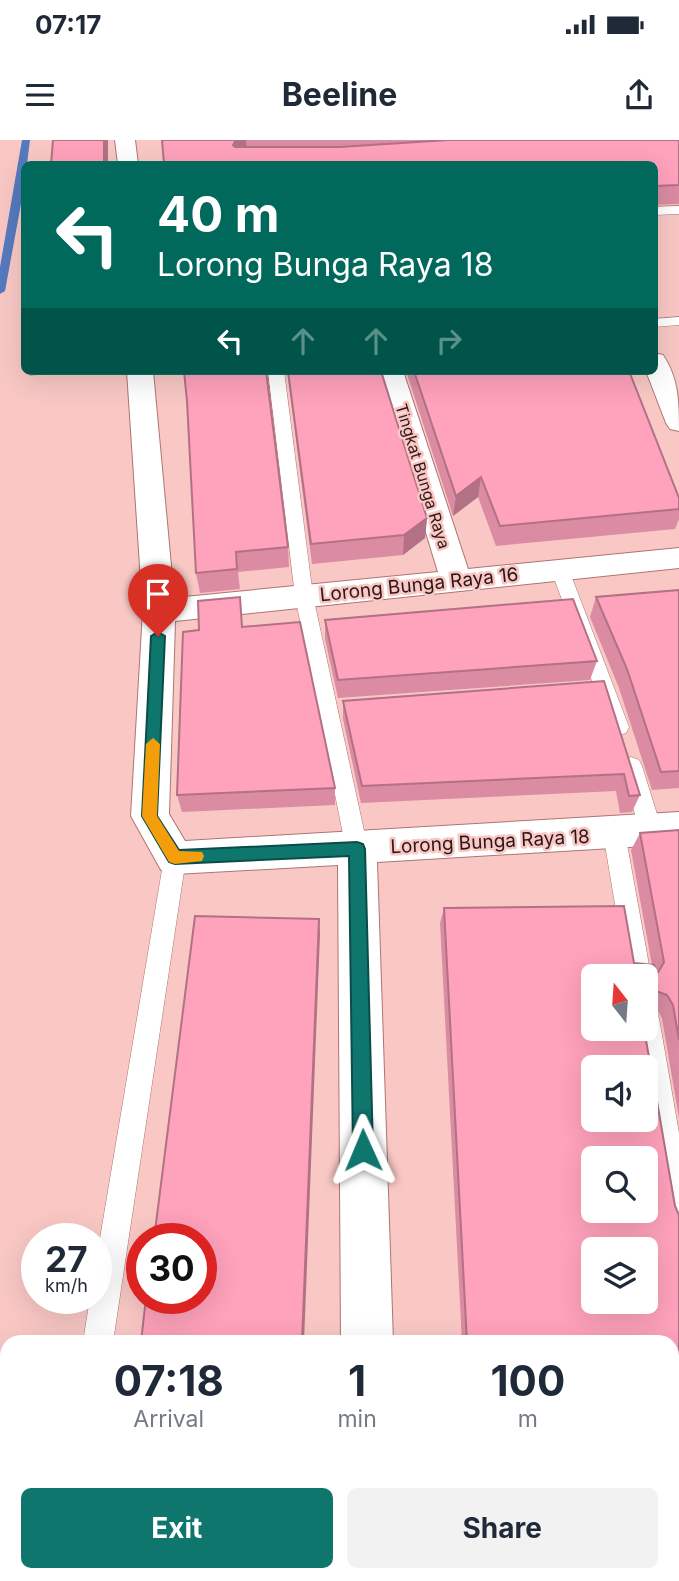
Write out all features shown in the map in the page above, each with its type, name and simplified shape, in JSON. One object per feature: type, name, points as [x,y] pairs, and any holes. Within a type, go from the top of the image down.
[{"type":"street","points":[[125,140],[128,161]]},
{"type":"street","points":[[658,370],[679,423]]},
{"type":"street","points":[[140,375],[159,611],[150,816],[175,858]]},
{"type":"street","name":"Tingkat Bunga Raya","points":[[391,375],[456,580]]},
{"type":"street","name":"Lorong Bunga Raya 16","points":[[159,611],[679,558]]},
{"type":"street","name":"Lorong Bunga Raya 18","points":[[175,858],[648,830]]},
{"type":"street","points":[[357,849],[367,1335]]},
{"type":"lane","points":[[658,211],[679,210]]},
{"type":"lane","points":[[658,323],[679,321]]},
{"type":"lane","points":[[276,375],[304,596],[357,849]]},
{"type":"lane","points":[[560,570],[607,689],[648,830],[640,964]]},
{"type":"lane","points":[[580,691],[607,689]]},
{"type":"lane","points":[[326,710],[353,708]]},
{"type":"lane","points":[[100,1335],[175,858]]},
{"type":"lane","points":[[650,1041],[679,1212]]},
{"type":"building","points":[[53,140],[104,140],[104,161],[51,161]]},
{"type":"building","points":[[162,140],[236,140],[233,145],[235,147],[340,147],[448,140],[679,140],[679,185],[658,186],[658,161],[164,161]]},
{"type":"building","points":[[184,375],[266,375],[288,547],[236,552],[237,569],[196,573]]},
{"type":"building","points":[[289,375],[382,375],[427,518],[404,535],[311,544]]},
{"type":"building","points":[[415,375],[631,375],[679,498],[679,509],[500,526],[481,477],[456,496]]},
{"type":"building","points":[[679,590],[679,771],[661,772],[627,669],[596,597]]},
{"type":"building","points":[[240,597],[242,627],[300,622],[335,788],[177,795],[183,632],[199,630],[198,601]]},
{"type":"building","points":[[573,599],[597,661],[338,680],[325,620]]},
{"type":"building","points":[[604,681],[640,795],[629,796],[624,774],[362,786],[343,701]]},
{"type":"building","points":[[679,830],[679,1040],[673,1005],[667,995],[658,992],[658,972],[664,962],[640,833]]},
{"type":"building","points":[[624,906],[634,963],[644,964],[581,964],[581,1041],[646,1041],[649,1055],[581,1055],[581,1132],[658,1132],[658,1107],[675,1206],[679,1215],[679,1335],[467,1335],[444,908]]},
{"type":"building","points":[[195,916],[319,919],[302,1335],[142,1335],[144,1314],[217,1314],[217,1223],[156,1223]]},
{"type":"waterway","points":[[23,161],[26,140]]},
{"type":"waterway","points":[[0,291],[21,178]]},
{"type":"slow traffic","points":[[153,744],[150,816],[175,858],[196,856]]},
{"type":"route","points":[[158,636],[150,816],[175,858],[357,849],[363,1150]]}]
